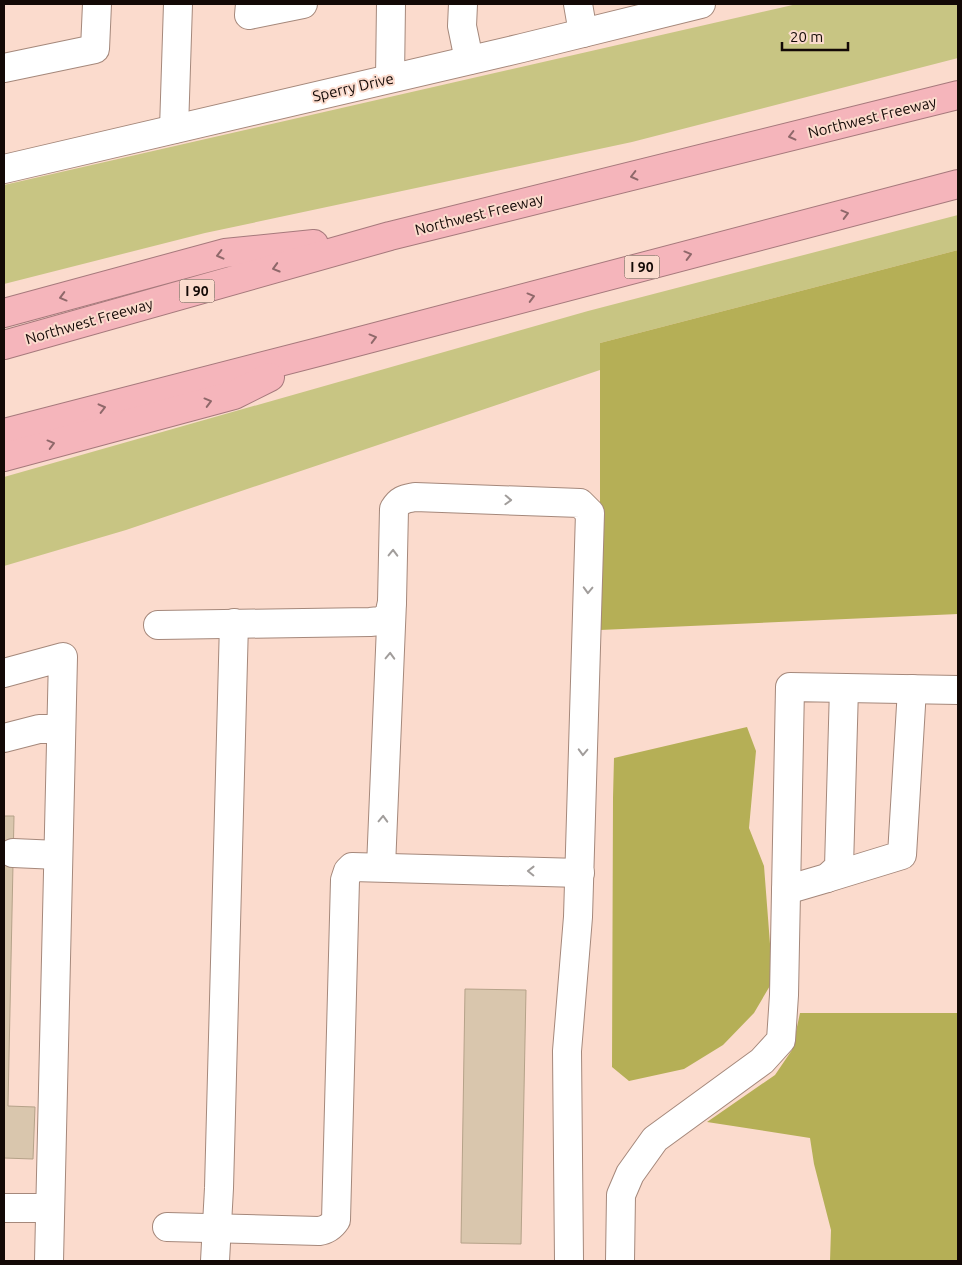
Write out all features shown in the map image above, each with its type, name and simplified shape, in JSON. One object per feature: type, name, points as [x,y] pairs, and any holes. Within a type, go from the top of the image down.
[{"type":"highway","name":"Northwest Freeway","points":[[4,345],[390,236],[958,95]]},
{"type":"highway","name":"I 90","points":[[4,433],[958,184]]},
{"type":"highway","points":[[4,313],[225,254],[390,236]]},
{"type":"highway","points":[[4,457],[234,394],[326,350]]},
{"type":"street","points":[[4,68],[95,49],[97,4]]},
{"type":"street","points":[[174,129],[178,4]]},
{"type":"street","points":[[250,4],[249,15],[304,4]]},
{"type":"street","points":[[390,78],[391,4]]},
{"type":"street","points":[[463,4],[462,26],[469,60]]},
{"type":"street","points":[[578,4],[583,33]]},
{"type":"street","name":"Sperry Drive","points":[[4,168],[583,33],[650,10],[701,4]]},
{"type":"street","points":[[381,868],[394,509],[398,503],[415,497],[580,503],[590,513],[580,873],[567,1051],[569,1261]]},
{"type":"street","points":[[158,625],[375,622],[389,616],[392,602]]},
{"type":"street","points":[[215,1261],[234,623]]},
{"type":"street","points":[[4,673],[63,657],[48,1261]]},
{"type":"street","points":[[620,1261],[621,1195],[630,1174],[655,1139],[762,1060],[781,1040],[784,995],[790,687],[958,690]]},
{"type":"street","points":[[827,878],[839,868],[844,688]]},
{"type":"street","points":[[786,890],[902,855],[912,689]]},
{"type":"street","points":[[4,738],[39,729],[61,729]]},
{"type":"street","points":[[13,853],[58,854]]},
{"type":"street","points":[[167,1227],[325,1230],[332,1226],[336,1220],[345,880],[348,871],[352,867],[580,873]]},
{"type":"street","points":[[4,1208],[50,1208]]},
{"type":"shaded area","points":[[797,4],[958,4],[958,58],[632,142],[205,233],[4,284],[4,185]]},
{"type":"shaded area","points":[[958,215],[958,250],[600,343],[600,370],[126,530],[4,566],[4,477],[588,311]]},
{"type":"shaded area","points":[[958,250],[958,614],[600,630],[600,343]]},
{"type":"shaded area","points":[[747,727],[756,751],[749,828],[764,866],[771,957],[771,984],[754,1013],[723,1045],[684,1069],[629,1081],[612,1067],[614,758]]},
{"type":"shaded area","points":[[800,1013],[958,1013],[958,1261],[830,1261],[831,1230],[814,1164],[810,1138],[707,1122],[775,1075],[792,1050]]},
{"type":"building","points":[[4,816],[14,816],[8,1106],[35,1107],[33,1159],[4,1158]]},
{"type":"building","points":[[465,989],[526,990],[521,1244],[461,1243]]}]
